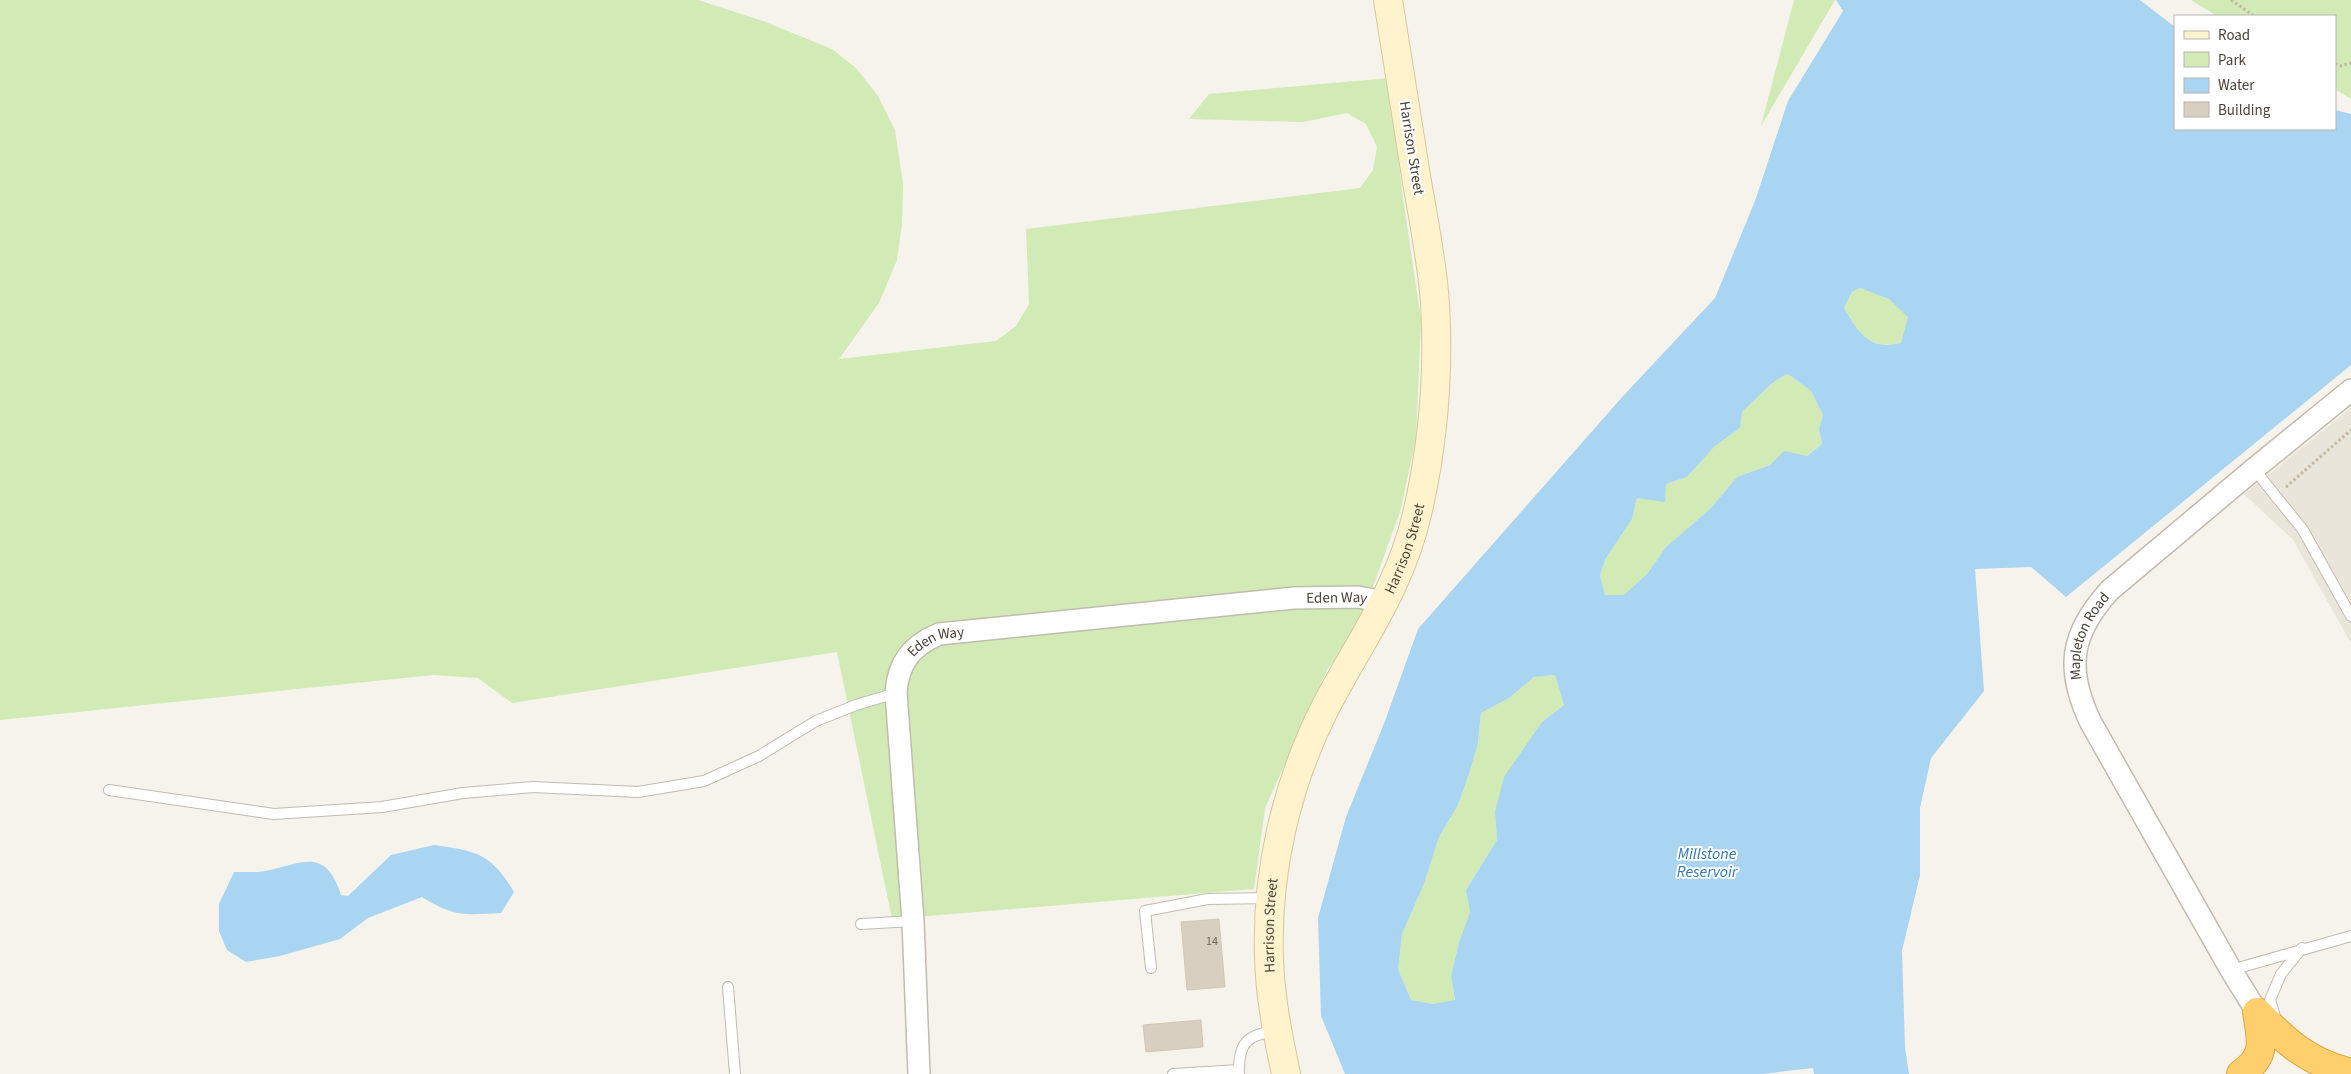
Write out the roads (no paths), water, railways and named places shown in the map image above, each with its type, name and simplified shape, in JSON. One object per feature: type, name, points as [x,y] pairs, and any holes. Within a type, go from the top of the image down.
[{"type":"highway","points":[[2258,1012],[2300,1052],[2328,1067],[2351,1072]]},
{"type":"highway","points":[[2241,1074],[2255,1063],[2261,1053],[2258,1012]]},
{"type":"street","name":"Harrison Street","points":[[1286,1074],[1278,1031],[1269,958],[1271,898],[1284,819],[1301,766],[1324,711],[1385,602],[1410,540],[1422,488],[1433,412],[1436,332],[1432,269],[1388,0]]},
{"type":"street","name":"Mapleton Road","points":[[2258,1012],[2231,970],[2091,723],[2080,700],[2073,663],[2083,627],[2094,608],[2110,590],[2351,390]]},
{"type":"street","name":"Eden Way","points":[[919,1074],[913,921],[896,693],[897,678],[907,656],[923,641],[939,634],[1294,598],[1358,597],[1385,602]]},
{"type":"lane","points":[[2254,469],[2303,530],[2351,616]]},
{"type":"lane","points":[[109,790],[274,814],[382,807],[463,794],[533,787],[638,792],[704,781],[759,756],[816,722],[856,705],[896,693]]},
{"type":"lane","points":[[1151,968],[1145,911],[1208,899],[1271,898]]},
{"type":"lane","points":[[861,924],[913,921]]},
{"type":"lane","points":[[2231,970],[2302,948],[2351,936]]},
{"type":"lane","points":[[2280,1035],[2270,1000],[2280,974],[2302,948]]},
{"type":"lane","points":[[728,987],[735,1074]]},
{"type":"lane","points":[[1173,1074],[1239,1072],[1242,1051],[1251,1036],[1278,1031]]},
{"type":"water","name":"Millstone Reservoir","points":[[1836,0],[2140,0],[2174,26],[2174,130],[2336,130],[2336,110],[2351,114],[2351,365],[2066,597],[2031,567],[1975,569],[1984,691],[1931,758],[1920,808],[1920,875],[1902,951],[1905,1047],[1909,1074],[1814,1074],[1813,1068],[1762,1074],[1345,1074],[1321,1016],[1318,918],[1346,817],[1385,721],[1418,629],[1624,395],[1715,298],[1755,201],[1788,101],[1843,11]],"holes":[[[1860,288],[1889,299],[1908,317],[1901,343],[1890,345],[1873,342],[1866,338],[1844,308],[1852,292]],[[1788,374],[1811,391],[1823,415],[1819,429],[1822,444],[1807,456],[1784,451],[1770,465],[1737,477],[1710,509],[1666,547],[1647,574],[1624,595],[1605,595],[1600,575],[1606,558],[1632,519],[1637,498],[1665,502],[1666,484],[1687,477],[1715,446],[1740,428],[1742,412],[1769,386]],[[1555,675],[1564,705],[1542,722],[1504,777],[1495,812],[1497,840],[1466,890],[1470,912],[1459,942],[1451,976],[1455,1000],[1433,1004],[1411,1000],[1398,969],[1402,934],[1424,884],[1439,837],[1458,805],[1478,743],[1481,713],[1509,698],[1534,677]]]},
{"type":"water","points":[[434,845],[472,852],[481,856],[498,869],[514,892],[501,913],[460,913],[433,904],[422,897],[368,918],[340,939],[280,956],[246,962],[227,950],[219,931],[219,904],[234,872],[258,872],[296,863],[317,863],[326,868],[334,878],[341,895],[348,896],[391,855]]}]
